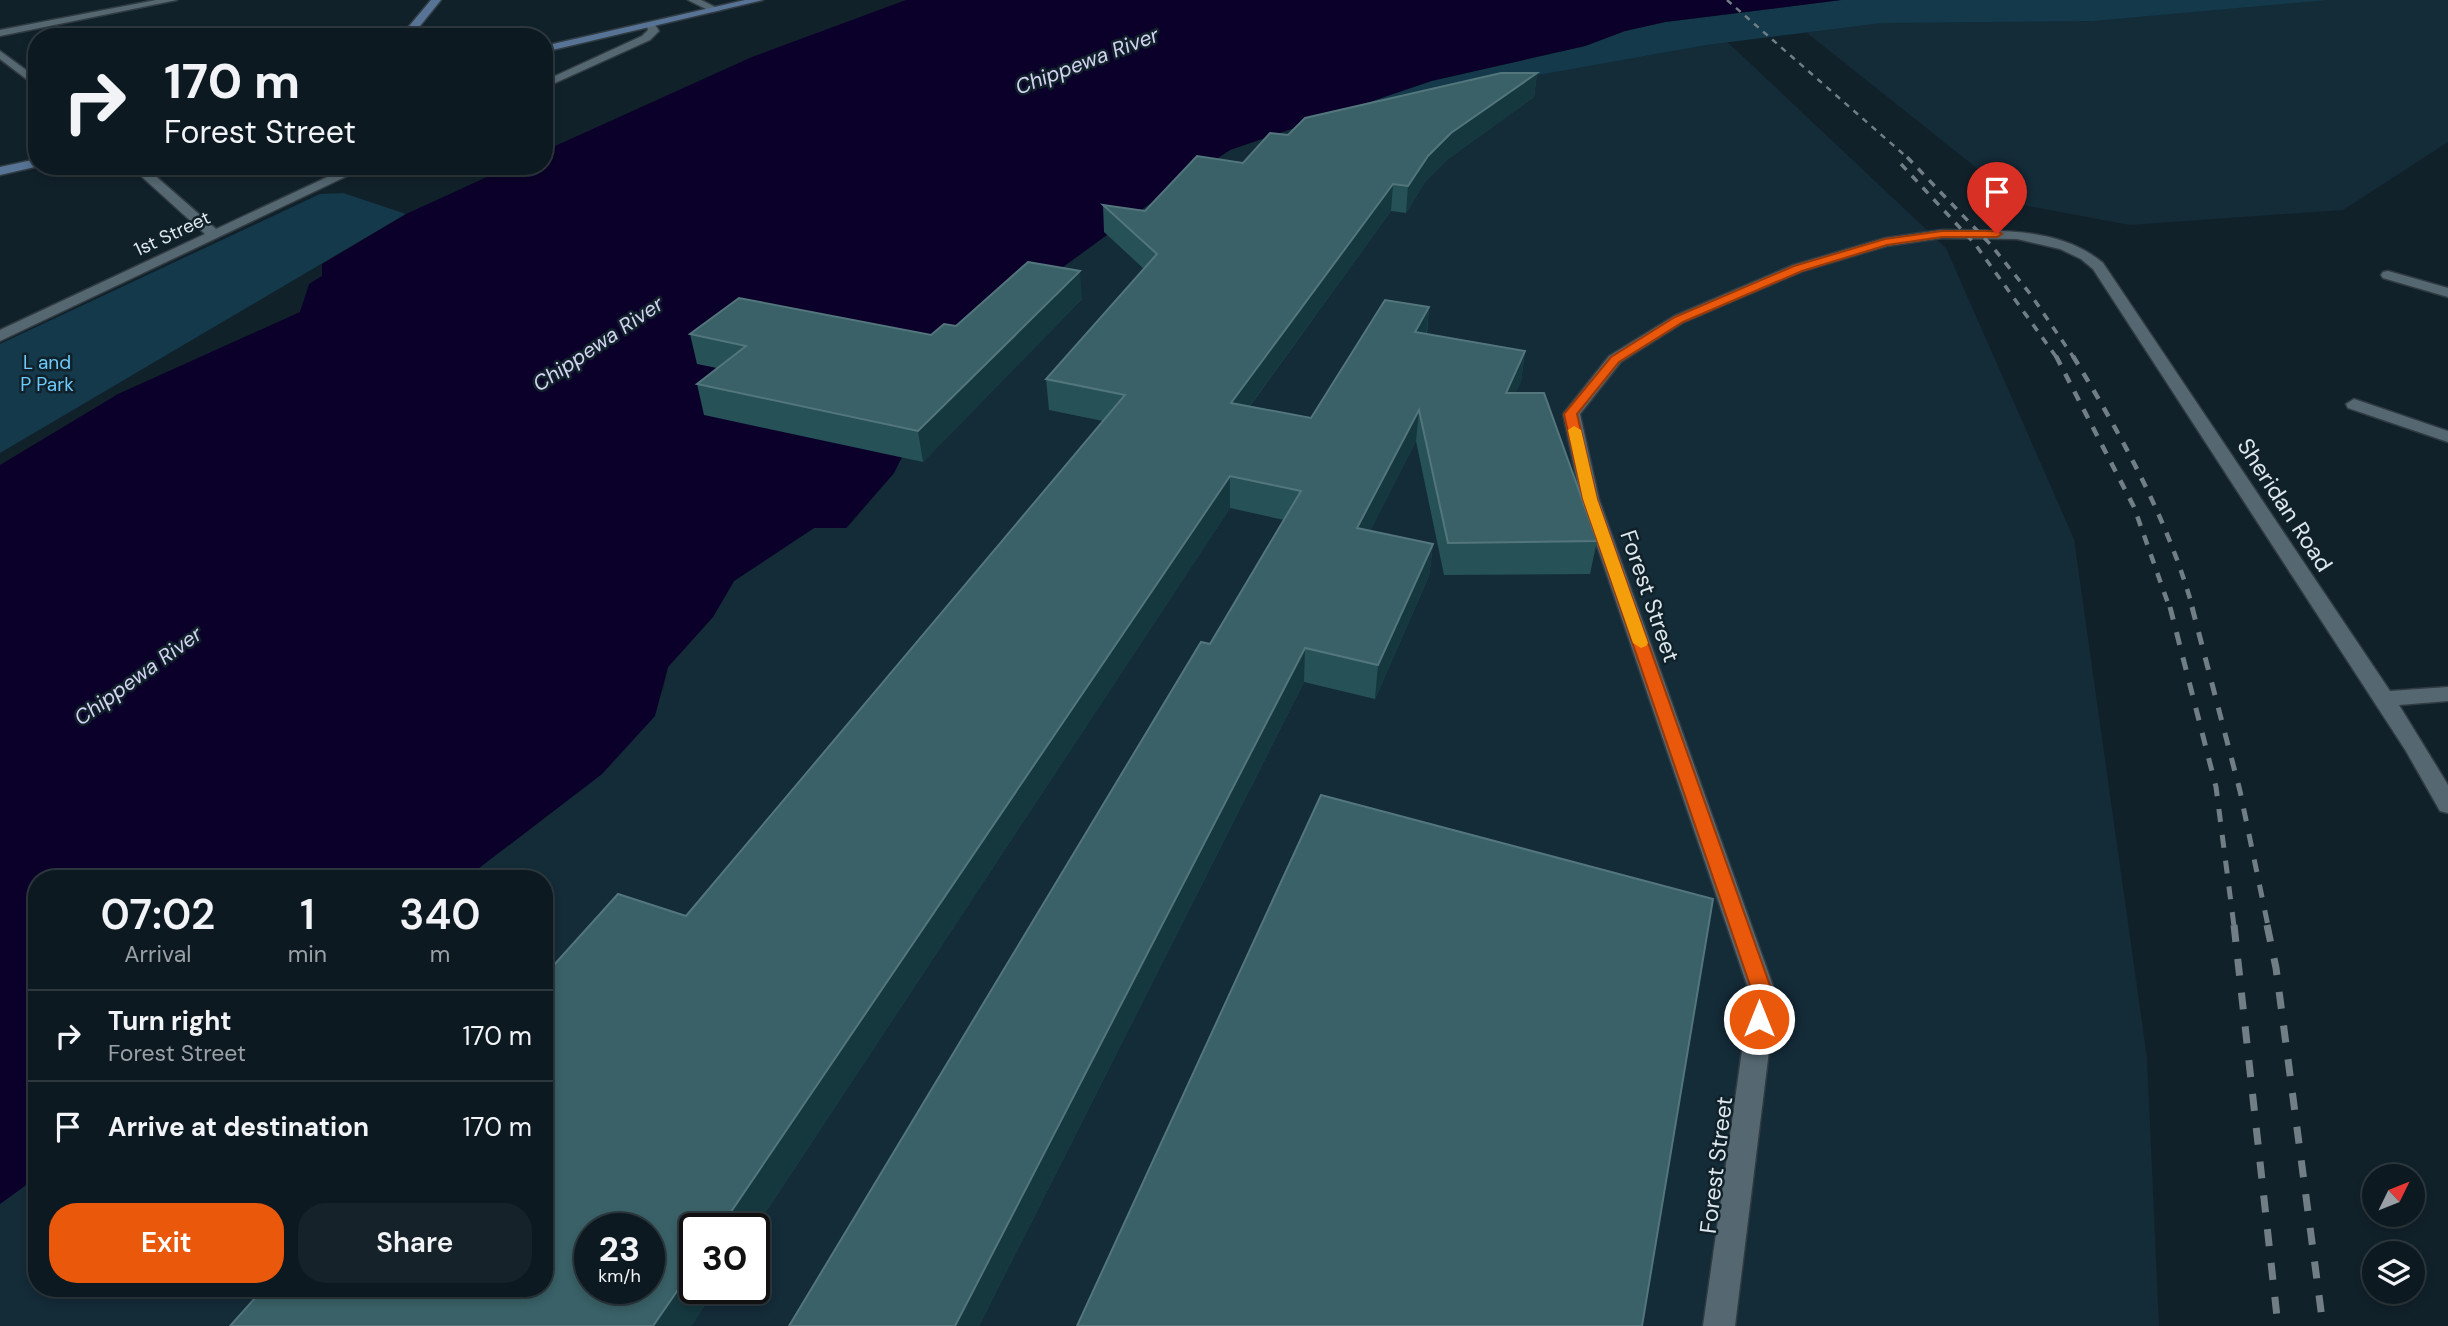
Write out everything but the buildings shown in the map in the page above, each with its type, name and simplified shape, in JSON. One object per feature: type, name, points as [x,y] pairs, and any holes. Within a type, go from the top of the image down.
[{"type":"street","points":[[0,33],[172,0]]},
{"type":"street","points":[[413,28],[436,0]]},
{"type":"street","points":[[693,0],[716,9]]},
{"type":"street","points":[[553,47],[758,0]]},
{"type":"street","points":[[553,81],[646,38],[654,31],[650,25]]},
{"type":"street","points":[[0,54],[28,77]]},
{"type":"street","points":[[0,171],[28,165]]},
{"type":"street","points":[[146,175],[214,234]]},
{"type":"street","name":"1st Street","points":[[0,336],[342,175]]},
{"type":"street","name":"Forest Street","points":[[1719,1326],[1763,994],[1590,499],[1571,414],[1615,359],[1679,319],[1798,268],[1885,242],[1942,234],[2017,235],[2065,246]]},
{"type":"street","name":"Sheridan Road","points":[[2065,246],[2086,256],[2098,266],[2416,748],[2448,805]]},
{"type":"street","points":[[2388,275],[2448,293]]},
{"type":"street","points":[[2354,404],[2448,437]]},
{"type":"street","points":[[2383,699],[2448,694]]},
{"type":"shaded area","points":[[1841,0],[2448,0],[2448,142],[2343,210],[2130,225],[2023,205],[1777,9]]},
{"type":"shaded area","points":[[1702,18],[1946,248],[2074,539],[2147,1058],[2159,1326],[0,1326],[0,1204],[28,1184],[28,1297],[553,1297],[553,870],[476,870],[602,774],[663,690],[668,667],[713,617],[734,581],[814,528],[847,528],[894,473],[941,378],[1030,291],[1148,205],[1230,150],[1393,95]]},
{"type":"green space","points":[[1841,0],[2328,0],[2093,21],[1882,23],[1706,45],[1348,109],[1432,81],[1585,46],[1625,31],[1665,22]]},
{"type":"green space","name":"L and P Park","points":[[343,193],[406,214],[0,453],[0,344],[320,194]]},
{"type":"water","name":"Chippewa River","points":[[906,0],[1841,0],[1665,22],[1625,31],[1585,46],[1431,81],[1230,150],[1148,205],[1030,291],[941,378],[894,473],[846,528],[814,528],[734,581],[713,617],[668,667],[655,716],[602,774],[476,870],[28,870],[28,1184],[0,1204],[0,465],[118,394],[300,312],[309,284],[322,276],[322,264],[406,214],[491,175],[553,175],[553,147],[752,57]]},
{"type":"railway","points":[[1727,0],[1908,159]]},
{"type":"railway","points":[[1908,159],[1991,245],[2031,295],[2074,358]]},
{"type":"railway","points":[[1901,164],[1975,244],[2057,358]]},
{"type":"railway","points":[[2056,356],[2134,507],[2170,609]]},
{"type":"railway","points":[[2073,356],[2142,478],[2183,576],[2193,609]]},
{"type":"railway","points":[[2170,607],[2216,787],[2234,926]]},
{"type":"railway","points":[[2192,607],[2240,791],[2268,926]]},
{"type":"railway","points":[[2234,925],[2278,1326]]},
{"type":"railway","points":[[2267,925],[2276,968],[2323,1326]]},
{"type":"slow traffic","points":[[1574,430],[1590,499],[1641,643]]},
{"type":"route","points":[[1759,1019],[1763,994],[1590,499],[1571,414],[1615,359],[1679,319],[1798,268],[1885,242],[1942,234],[1997,234]]}]
